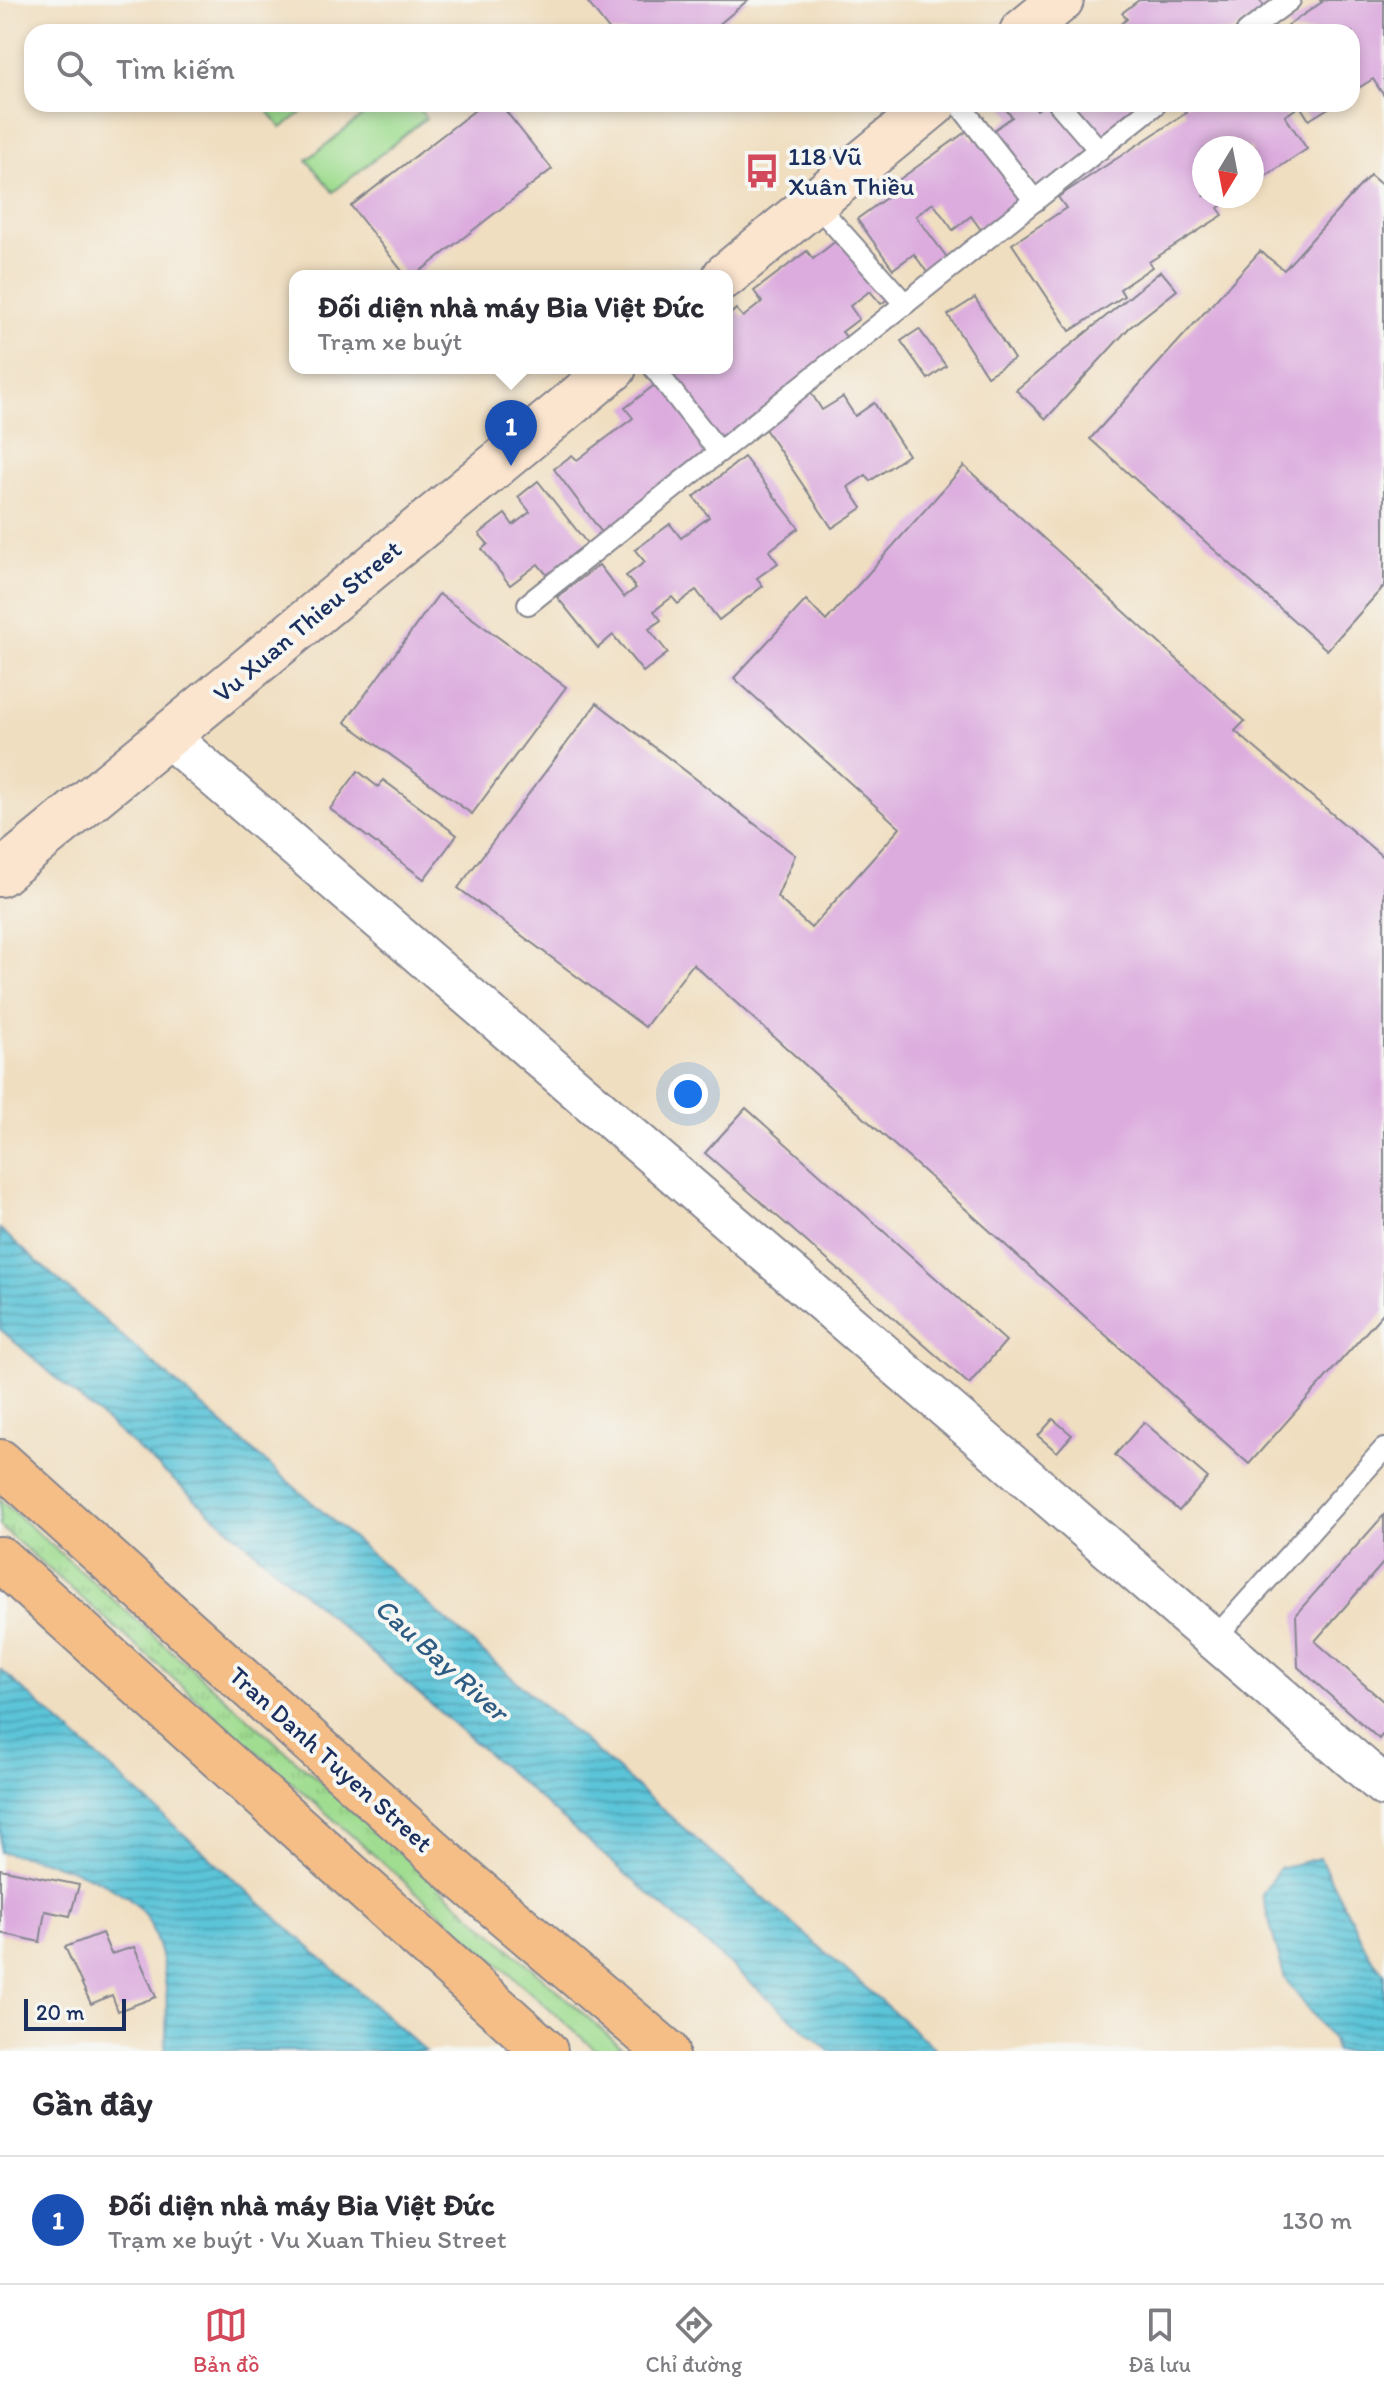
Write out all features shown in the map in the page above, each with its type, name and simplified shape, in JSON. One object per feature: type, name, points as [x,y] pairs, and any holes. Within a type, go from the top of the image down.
[{"type":"main road","points":[[1032,24],[1061,0]]},
{"type":"main road","points":[[732,270],[924,112]]},
{"type":"main road","name":"Vu Xuan Thieu Street","points":[[0,874],[607,374]]},
{"type":"main road","name":"Tran Danh Tuyen Street","points":[[0,1462],[460,1876],[666,2051]]},
{"type":"main road","points":[[0,1559],[545,2051]]},
{"type":"street","points":[[167,736],[1384,1786]]},
{"type":"lane","points":[[1256,24],[1280,3]]},
{"type":"lane","points":[[965,112],[1035,201]]},
{"type":"lane","points":[[1066,112],[1099,150]]},
{"type":"lane","points":[[528,604],[1146,112]]},
{"type":"lane","points":[[815,203],[905,304]]},
{"type":"lane","points":[[659,374],[719,452]]},
{"type":"lane","points":[[1214,1639],[1384,1449]]},
{"type":"green space","points":[[269,112],[302,112],[281,128]]},
{"type":"green space","points":[[367,112],[421,112],[426,118],[333,192],[307,160]]},
{"type":"green space","points":[[0,1500],[626,2051],[597,2051],[0,1526]]},
{"type":"water","name":"Cau Bay River","points":[[0,1229],[938,2051],[829,2051],[0,1329]]},
{"type":"water","points":[[0,1669],[425,2051],[165,2051],[167,2003],[164,1971],[156,1939],[140,1909],[124,1895],[84,1874],[0,1852]]},
{"type":"water","points":[[1320,1858],[1370,1956],[1384,1973],[1384,2051],[1335,2051],[1332,2040],[1285,1979],[1262,1895],[1279,1868]]},
{"type":"building","points":[[586,0],[748,0],[720,24],[605,24]]},
{"type":"building","points":[[1139,0],[1259,0],[1269,11],[1243,24],[1120,24],[1127,19],[1122,13]]},
{"type":"building","points":[[1320,0],[1384,0],[1384,96],[1373,79],[1360,87],[1360,24],[1290,24],[1322,2]]},
{"type":"building","points":[[473,112],[506,112],[552,169],[422,270],[401,270],[351,206]]},
{"type":"building","points":[[1008,112],[1061,112],[1091,152],[1041,193],[994,130],[1012,117]]},
{"type":"building","points":[[1078,112],[1140,112],[1102,142]]},
{"type":"building","points":[[1185,112],[1291,112],[1285,116],[1307,149],[1264,177],[1264,136],[1192,136],[1192,208],[1218,208],[1223,215],[1149,262],[1152,267],[1120,289],[1124,296],[1070,331],[1012,244],[1066,208],[1058,197]]},
{"type":"building","points":[[1304,112],[1322,112],[1309,120]]},
{"type":"building","points":[[967,131],[973,140],[980,135],[1029,201],[984,234],[971,216],[953,230],[933,203],[916,216],[952,264],[931,278],[914,254],[893,269],[857,219],[897,190],[893,184]]},
{"type":"building","points":[[1370,175],[1384,187],[1384,586],[1327,650],[1090,439],[1260,251],[1284,270]]},
{"type":"building","points":[[841,237],[889,298],[881,304],[870,291],[850,306],[859,319],[842,332],[853,345],[720,447],[664,375],[733,374],[733,312],[736,309],[743,317],[762,302],[754,291],[807,251],[813,259]]},
{"type":"building","points":[[1161,271],[1177,290],[1129,328],[1046,419],[1016,390]]},
{"type":"building","points":[[975,298],[1014,359],[987,376],[948,315]]},
{"type":"building","points":[[919,329],[946,366],[928,379],[901,341]]},
{"type":"building","points":[[661,380],[717,453],[603,534],[554,469],[572,455],[577,460],[633,418],[625,408]]},
{"type":"building","points":[[810,391],[822,410],[843,397],[855,416],[874,403],[908,455],[870,481],[866,475],[848,487],[862,508],[832,528],[761,423]]},
{"type":"building","points":[[744,457],[799,528],[769,551],[778,563],[757,578],[763,586],[719,620],[696,590],[678,604],[672,597],[654,611],[661,620],[649,629],[668,653],[643,672],[613,635],[598,648],[557,597],[599,565],[624,597],[636,588],[626,576],[645,562],[635,550],[670,524],[681,538],[709,517],[694,497]]},
{"type":"building","points":[[964,466],[1245,721],[1235,731],[1384,858],[1384,1312],[1249,1464],[693,964],[645,1027],[458,888],[597,703],[795,855],[777,897],[811,928],[900,828],[734,678],[806,600],[826,621]]},
{"type":"building","points":[[538,481],[593,551],[553,582],[538,564],[510,585],[482,549],[488,544],[479,534],[505,514],[513,525],[530,512],[518,497]]},
{"type":"building","points":[[439,594],[566,687],[472,814],[345,722]]},
{"type":"building","points":[[358,771],[378,787],[383,780],[457,835],[424,879],[330,809]]},
{"type":"building","points":[[746,1108],[1006,1341],[969,1384],[705,1153]]},
{"type":"building","points":[[1053,1419],[1072,1435],[1057,1452],[1038,1436]]},
{"type":"building","points":[[1144,1422],[1208,1478],[1179,1511],[1115,1455]]},
{"type":"building","points":[[1384,1515],[1384,1562],[1315,1641],[1384,1702],[1384,1733],[1379,1739],[1298,1667],[1296,1614]]},
{"type":"building","points":[[0,1869],[79,1885],[70,1916],[45,1911],[40,1942],[0,1933]]},
{"type":"building","points":[[102,1933],[111,1954],[134,1947],[156,1997],[118,2011],[112,1995],[91,2004],[65,1947]]},
{"type":"place","name":"118 Vũ Xuân Thiều","points":[[762,171]]},
{"type":"place","name":"Đối diện nhà máy Bia Việt Đức","points":[[511,466]]}]
